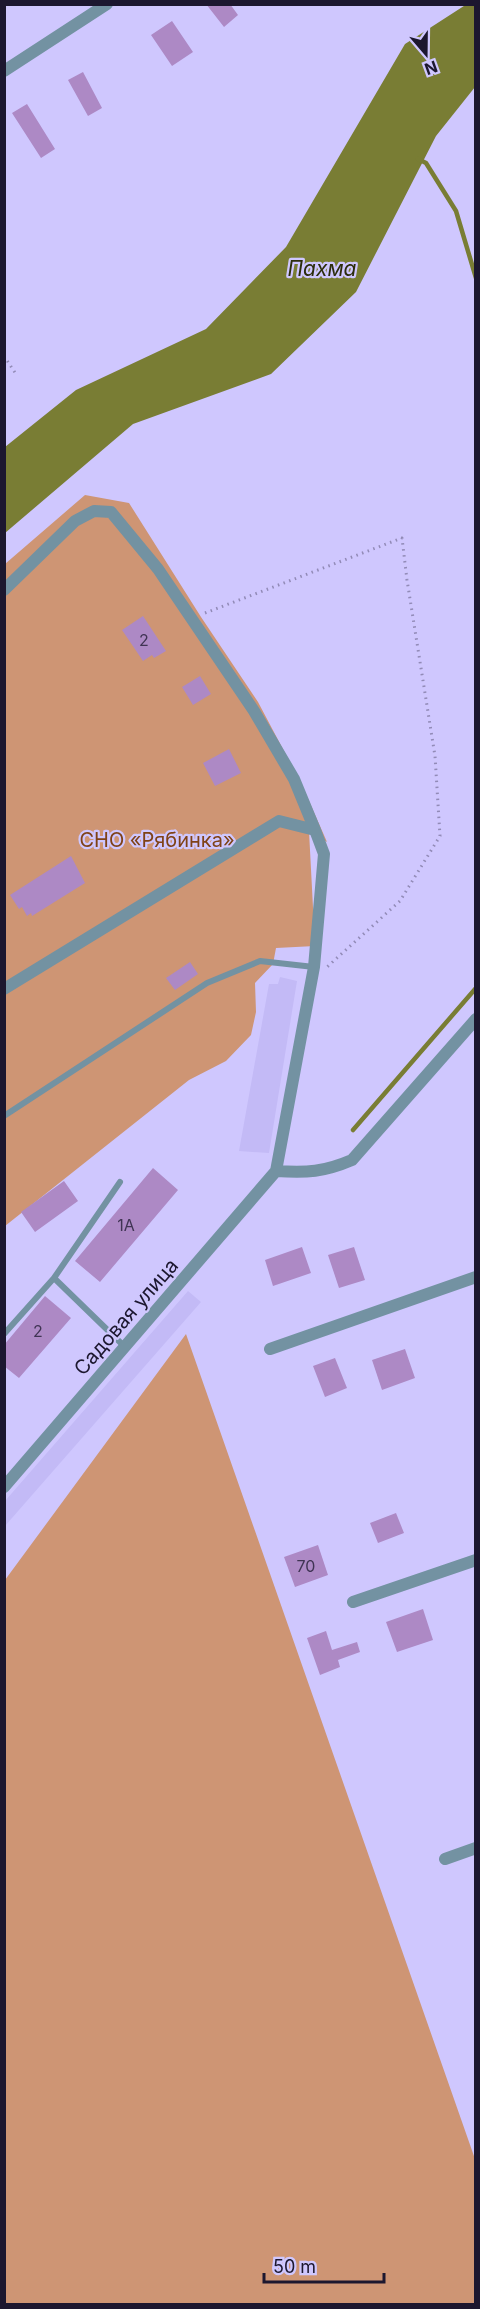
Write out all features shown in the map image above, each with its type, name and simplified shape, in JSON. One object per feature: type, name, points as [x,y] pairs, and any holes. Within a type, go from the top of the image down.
[{"type":"street","points":[[4,71],[107,4]]},
{"type":"street","points":[[4,590],[75,521],[94,511],[111,512],[158,569],[194,621],[254,711],[294,780],[324,854],[312,981],[276,1171],[308,1173],[332,1169],[352,1160],[476,1019]]},
{"type":"street","points":[[4,989],[279,821],[315,830]]},
{"type":"street","name":"Садовая улица","points":[[4,1487],[276,1171]]},
{"type":"street","points":[[270,1349],[476,1277]]},
{"type":"street","points":[[353,1602],[476,1560]]},
{"type":"street","points":[[445,1859],[476,1848]]},
{"type":"lane","points":[[4,1116],[207,983],[260,962],[314,967]]},
{"type":"lane","points":[[4,1334],[54,1278],[120,1182]]},
{"type":"lane","points":[[54,1278],[126,1347]]},
{"type":"path","points":[[4,356],[16,374]]},
{"type":"path","points":[[194,621],[200,615],[402,538],[435,756],[440,836],[400,901],[312,981]]},
{"type":"shaded area","points":[[280,977],[297,981],[269,1153],[239,1151],[269,984],[278,984]]},
{"type":"shaded area","points":[[188,1291],[201,1302],[5,1526],[5,1501]]},
{"type":"green space","name":"СНО «Рябинка»","points":[[85,495],[129,503],[258,702],[302,785],[327,842],[309,831],[315,946],[276,948],[273,964],[255,983],[256,1012],[251,1035],[226,1061],[189,1080],[5,1226],[5,564]]},
{"type":"green space","points":[[186,1334],[475,2159],[475,2304],[5,2304],[5,1580]]},
{"type":"water","name":"Пахма","points":[[467,4],[475,5],[475,87],[436,136],[356,292],[271,374],[133,424],[5,533],[5,447],[76,390],[206,329],[286,247],[405,44]]},
{"type":"building","points":[[206,4],[230,4],[238,15],[224,27]]},
{"type":"building","points":[[172,21],[193,52],[172,66],[151,35]]},
{"type":"building","points":[[83,72],[102,108],[88,116],[68,80]]},
{"type":"building","points":[[27,104],[55,149],[41,158],[12,113]]},
{"type":"building","points":[[143,616],[166,651],[154,658],[152,655],[143,661],[122,630]]},
{"type":"building","points":[[200,676],[211,694],[193,705],[182,687]]},
{"type":"building","points":[[229,749],[241,773],[215,786],[203,763]]},
{"type":"building","points":[[71,856],[85,883],[32,916],[31,913],[27,916],[22,907],[19,909],[10,895]]},
{"type":"building","points":[[190,962],[198,974],[175,990],[166,978]]},
{"type":"building","points":[[153,1168],[178,1190],[100,1282],[75,1261]]},
{"type":"building","points":[[64,1181],[78,1201],[35,1232],[21,1212]]},
{"type":"building","points":[[302,1247],[311,1273],[273,1286],[265,1260]]},
{"type":"building","points":[[354,1247],[365,1280],[339,1288],[328,1255]]},
{"type":"building","points":[[45,1296],[71,1318],[19,1378],[4,1366],[4,1345]]},
{"type":"building","points":[[405,1349],[415,1378],[382,1390],[372,1360]]},
{"type":"building","points":[[335,1358],[347,1388],[325,1397],[313,1366]]},
{"type":"building","points":[[396,1513],[404,1533],[378,1543],[370,1523]]},
{"type":"building","points":[[318,1545],[328,1575],[295,1587],[284,1557]]},
{"type":"building","points":[[423,1609],[433,1640],[397,1652],[386,1622]]},
{"type":"building","points":[[326,1631],[332,1650],[357,1642],[360,1652],[338,1660],[340,1667],[320,1675],[307,1638]]},
{"type":"waterway","points":[[418,159],[426,163],[456,211],[476,278]]},
{"type":"waterway","points":[[353,1130],[476,988]]}]
